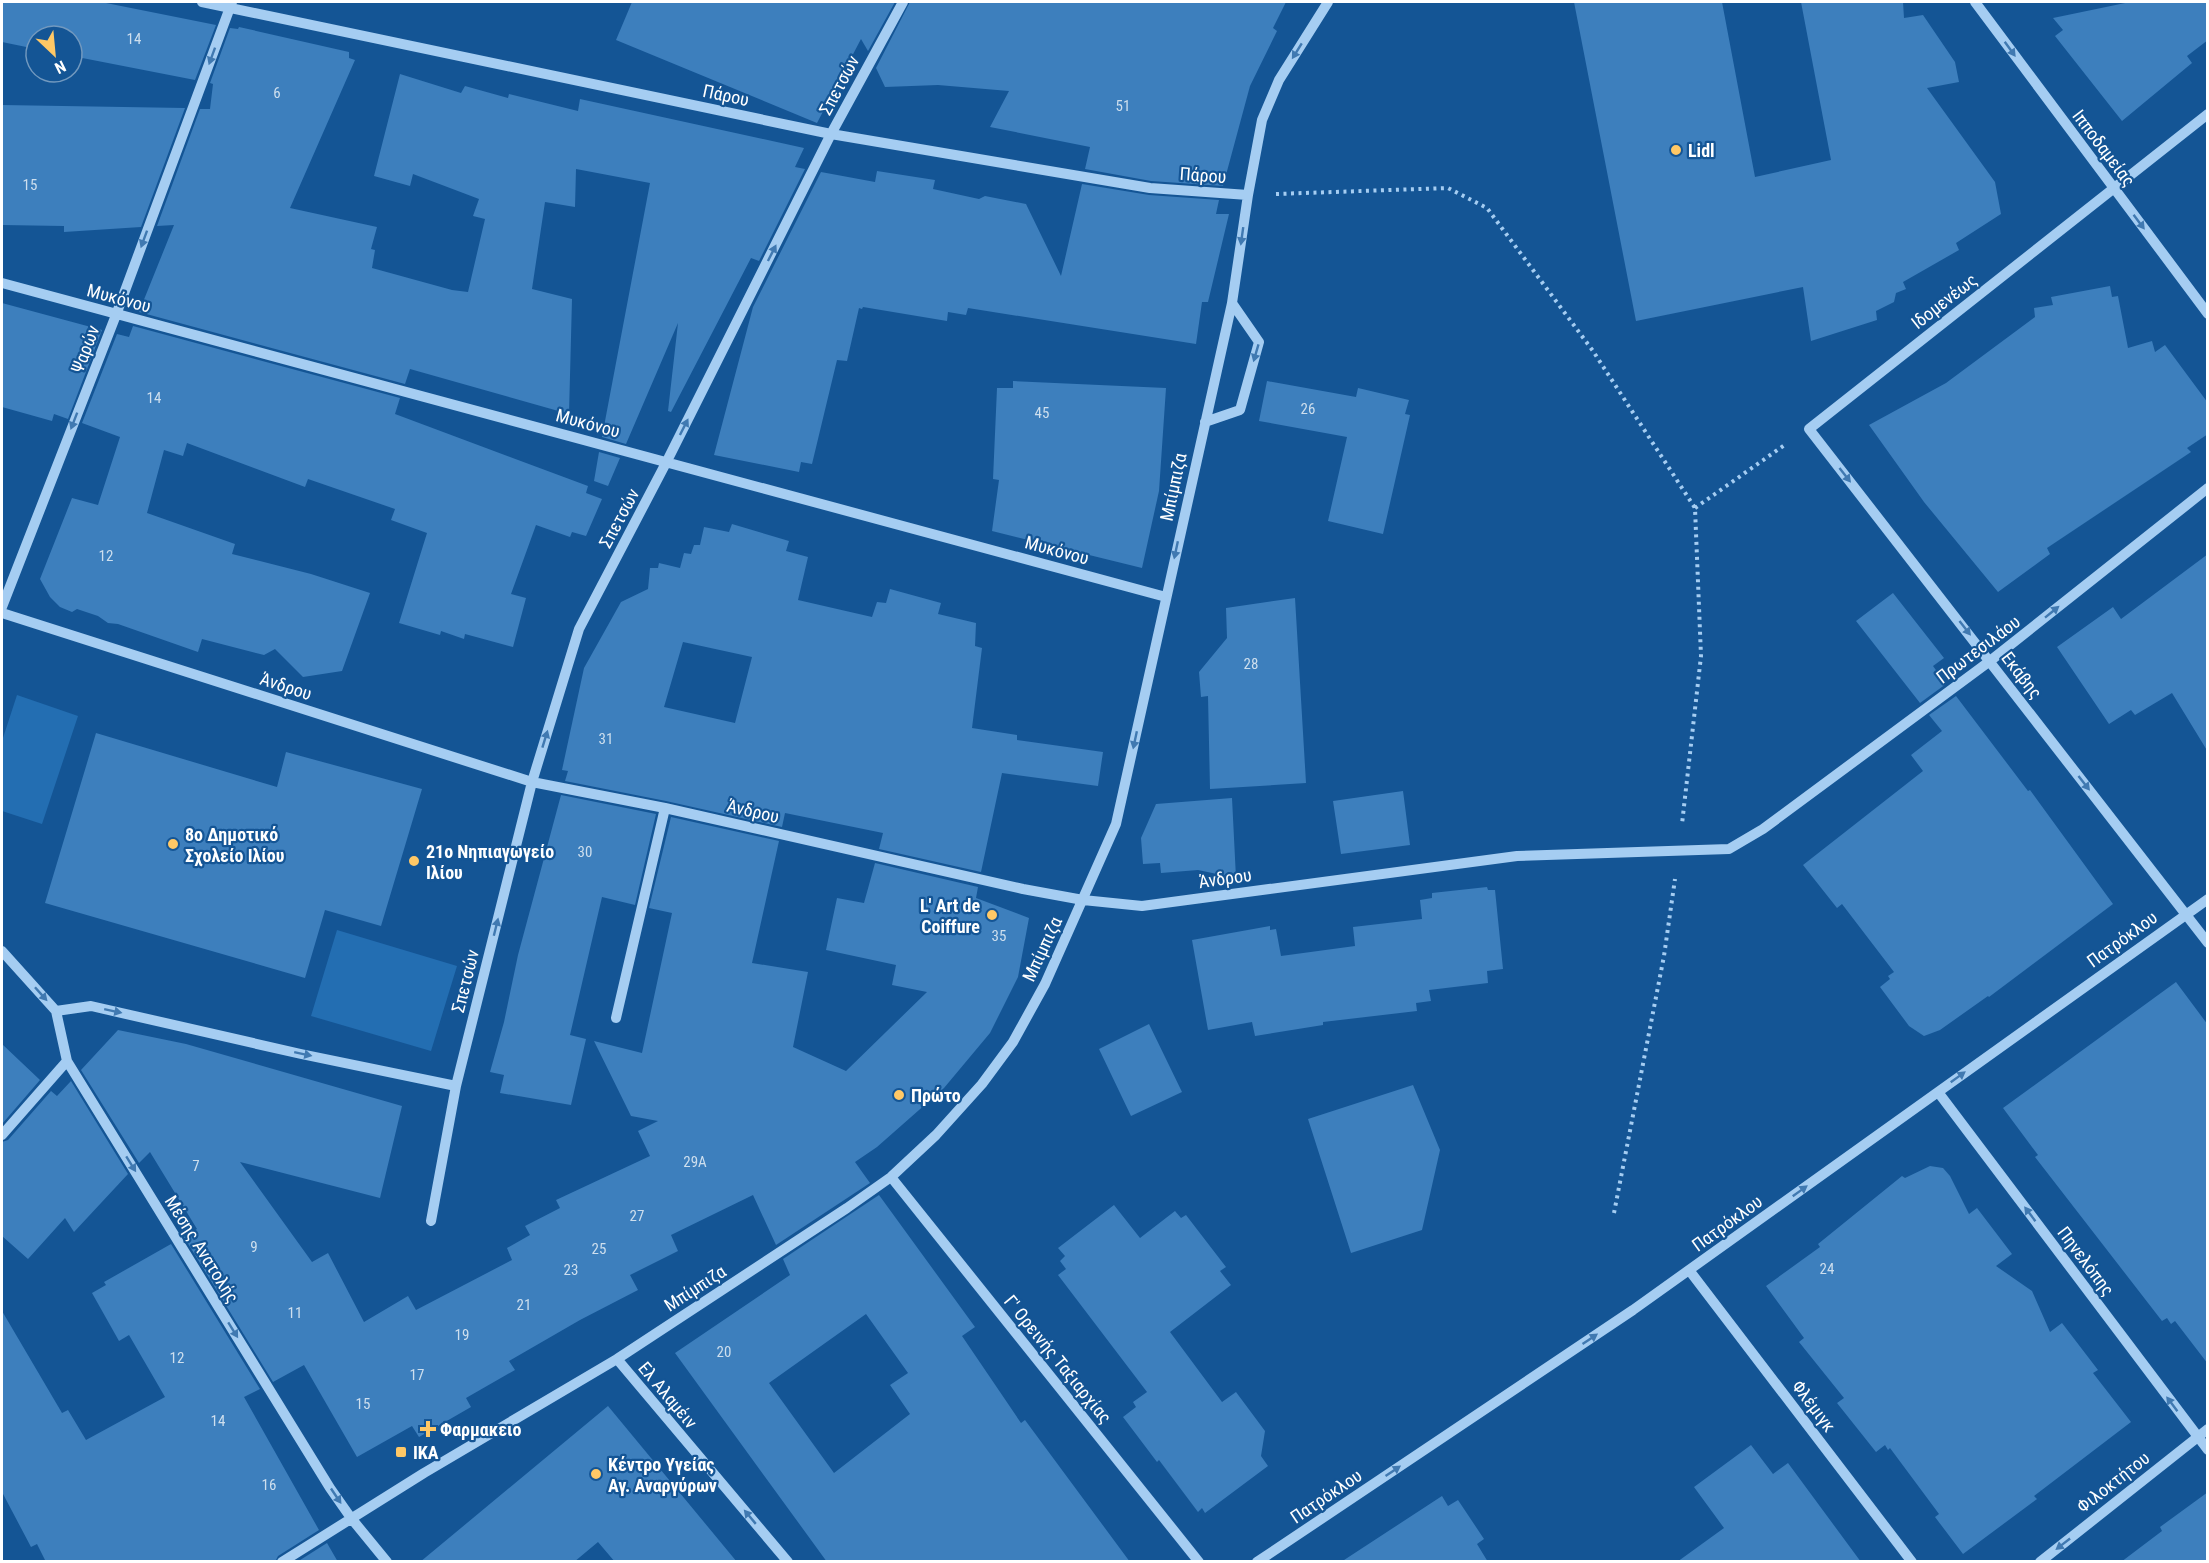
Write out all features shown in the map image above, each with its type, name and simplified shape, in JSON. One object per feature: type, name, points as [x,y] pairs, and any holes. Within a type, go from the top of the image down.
[{"type":"street","name":"Πάρου","points":[[202,2],[231,4],[831,134],[1150,188],[1248,195]]},
{"type":"street","name":"Σπετσών","points":[[431,1221],[456,1086],[532,782],[579,629],[667,461],[831,134],[903,2]]},
{"type":"street","name":"Μπίμπιζα","points":[[282,1562],[424,1473],[617,1359],[891,1177],[936,1135],[982,1084],[1013,1042],[1045,984],[1116,824],[1232,303],[1262,120],[1279,80],[1328,2]]},
{"type":"street","name":"Ιπποδαμείας","points":[[1976,2],[2208,314]]},
{"type":"street","name":"Ψαρών","points":[[2,607],[116,315],[231,4]]},
{"type":"street","name":"Ιδομενέως","points":[[1809,429],[2208,114]]},
{"type":"street","name":"Μυκόνου","points":[[2,283],[1166,597]]},
{"type":"street","points":[[1205,422],[1240,410],[1259,342],[1232,303]]},
{"type":"street","name":"Εκάβης","points":[[1809,429],[2208,943]]},
{"type":"street","name":"Πρωτεσιλάου","points":[[1517,856],[1729,849],[1763,829],[1990,661],[2208,488]]},
{"type":"street","name":"Άνδρου","points":[[2,613],[532,782],[665,808],[1023,889],[1083,900],[1142,906],[1517,856]]},
{"type":"street","points":[[616,1018],[665,808]]},
{"type":"street","name":"Πατρόκλου","points":[[1257,1562],[1633,1310],[2208,898]]},
{"type":"street","name":"Μέσης Ανατολής","points":[[2,951],[56,1011],[67,1061],[351,1518],[387,1562]]},
{"type":"street","points":[[56,1011],[91,1006],[301,1054],[456,1086]]},
{"type":"street","points":[[2,1135],[67,1061]]},
{"type":"street","name":"Πηνελόπης","points":[[1938,1092],[2208,1450]]},
{"type":"street","name":"Γ' Ορεινής Ταξιαρχίας","points":[[891,1177],[1199,1562]]},
{"type":"street","name":"Φλέμιγκ","points":[[1689,1270],[1912,1562]]},
{"type":"street","name":"Ελ Αλαμέιν","points":[[617,1359],[788,1562]]},
{"type":"street","name":"Φιλοκτήτου","points":[[2040,1562],[2208,1429]]},
{"type":"path","points":[[1248,195],[1448,188],[1486,208],[1593,351],[1695,508],[1809,429]]},
{"type":"shaded area","points":[[17,695],[78,716],[42,824],[2,811],[2,741]]},
{"type":"shaded area","points":[[337,930],[457,966],[431,1051],[311,1016]]},
{"type":"building","points":[[2,2],[101,2],[216,25],[195,80],[84,58],[84,24],[24,24],[24,47],[2,42]]},
{"type":"building","points":[[632,2],[895,2],[868,51],[861,39],[817,123],[616,40]]},
{"type":"building","points":[[910,2],[1286,2],[1273,28],[1277,31],[1250,86],[1223,186],[1151,181],[1085,169],[1090,147],[990,127],[1009,91],[938,85],[885,87],[876,68]]},
{"type":"building","points":[[1574,2],[1722,2],[1755,177],[1831,160],[1801,2],[1903,2],[1904,18],[1923,15],[1955,62],[1959,82],[1927,88],[1995,182],[2001,214],[1956,243],[1959,250],[1903,282],[1906,289],[1896,293],[1894,302],[1876,311],[1877,320],[1811,341],[1803,287],[1636,321]]},
{"type":"building","points":[[2130,2],[2208,2],[2208,40],[2187,56],[2192,63],[2122,121],[2055,36],[2063,30],[2053,18]]},
{"type":"building","points":[[239,27],[349,52],[349,58],[355,60],[290,208],[377,227],[371,249],[375,250],[372,268],[452,290],[468,292],[485,219],[473,216],[479,199],[413,174],[410,186],[374,176],[400,74],[461,93],[465,86],[508,98],[509,94],[578,111],[580,99],[804,148],[795,167],[805,169],[759,261],[751,258],[671,412],[668,411],[678,323],[626,444],[602,437],[650,183],[576,169],[575,207],[545,202],[532,289],[572,299],[569,414],[410,369],[405,384],[139,312],[174,225],[157,226],[200,109],[210,109],[213,84],[210,83],[230,28],[238,29]]},
{"type":"building","points":[[2,105],[185,108],[141,227],[64,232],[64,226],[2,225]]},
{"type":"building","points":[[877,171],[935,180],[933,189],[979,199],[985,196],[1026,204],[1061,276],[1082,184],[1149,195],[1219,200],[1216,214],[1229,214],[1208,302],[1202,302],[1196,344],[968,308],[966,315],[948,312],[947,321],[863,307],[859,308],[847,361],[837,360],[812,464],[801,462],[799,472],[714,455],[753,307],[821,172],[875,182]]},
{"type":"building","points":[[2110,286],[2112,297],[2118,296],[2128,348],[2152,341],[2155,352],[2165,345],[2208,403],[2208,434],[2187,448],[2191,452],[2047,548],[2050,554],[1998,592],[1924,502],[1869,425],[1946,383],[2035,317],[2034,308],[2053,305],[2051,297]]},
{"type":"building","points":[[2,303],[102,330],[68,419],[54,414],[52,421],[2,407]]},
{"type":"building","points":[[133,326],[400,398],[395,414],[588,486],[586,493],[602,499],[586,536],[572,532],[570,537],[536,525],[511,594],[526,598],[513,647],[465,634],[464,639],[441,631],[440,635],[399,623],[427,533],[391,520],[395,509],[308,479],[305,487],[187,443],[183,456],[164,450],[147,513],[235,544],[232,554],[311,574],[370,593],[342,671],[303,677],[275,649],[264,655],[202,639],[198,652],[118,624],[108,623],[98,616],[77,609],[72,612],[60,607],[50,597],[40,579],[72,498],[98,505],[120,437],[82,423],[117,334],[129,337]]},
{"type":"building","points":[[1013,381],[1166,388],[1159,491],[1142,568],[992,531],[999,480],[993,479],[997,388],[1013,388]]},
{"type":"building","points":[[1267,381],[1356,397],[1358,388],[1409,400],[1405,414],[1410,415],[1383,534],[1328,521],[1347,437],[1259,421]]},
{"type":"building","points":[[599,452],[620,458],[608,486],[594,481]]},
{"type":"building","points":[[732,524],[789,541],[786,551],[808,557],[798,600],[872,617],[877,602],[886,603],[890,589],[941,603],[938,614],[976,623],[975,646],[982,648],[972,728],[1017,735],[1017,740],[1103,752],[1098,786],[1002,773],[981,872],[879,849],[883,833],[785,813],[782,827],[565,781],[568,771],[562,770],[584,668],[621,602],[648,589],[650,568],[658,568],[659,563],[680,568],[684,553],[691,554],[694,545],[700,545],[704,527],[729,532]],"holes":[[[683,642],[752,657],[735,723],[664,707]]]},
{"type":"building","points":[[2208,554],[2208,752],[2172,693],[2135,715],[2131,710],[2109,724],[2057,647],[2113,607],[2121,619]]},
{"type":"building","points":[[1893,593],[1944,658],[1933,666],[1946,684],[1920,703],[1856,621]]},
{"type":"building","points":[[1295,598],[1306,783],[1210,789],[1208,696],[1201,697],[1199,672],[1227,638],[1226,608]]},
{"type":"building","points":[[1956,696],[2028,791],[2030,790],[2113,904],[1989,997],[1940,1030],[1924,1036],[1909,1026],[1880,987],[1890,979],[1888,976],[1894,972],[1842,904],[1837,908],[1803,865],[1923,771],[1911,755],[1942,731],[1929,715]]},
{"type":"building","points":[[96,733],[277,787],[286,752],[422,789],[381,926],[325,910],[305,978],[45,903]]},
{"type":"building","points":[[1403,791],[1410,845],[1341,854],[1333,801]]},
{"type":"building","points":[[561,795],[656,814],[635,905],[602,897],[570,1035],[586,1039],[571,1105],[500,1093],[504,1075],[490,1072],[504,1022],[518,955]]},
{"type":"building","points":[[1232,798],[1236,878],[1198,870],[1161,873],[1160,863],[1143,864],[1141,838],[1156,804]]},
{"type":"building","points":[[671,817],[779,841],[752,963],[808,972],[793,1047],[846,1071],[927,992],[892,985],[896,965],[826,950],[837,898],[864,903],[875,863],[978,887],[976,898],[1029,918],[1018,977],[990,1033],[944,1088],[877,1147],[855,1162],[870,1183],[776,1245],[753,1195],[671,1235],[678,1251],[630,1275],[638,1290],[509,1361],[515,1370],[466,1398],[471,1407],[419,1437],[412,1426],[357,1457],[304,1365],[273,1382],[184,1237],[197,1229],[150,1152],[139,1163],[81,1070],[118,1030],[186,1044],[402,1106],[380,1198],[240,1162],[312,1262],[328,1253],[364,1322],[408,1296],[416,1310],[512,1260],[507,1248],[530,1235],[525,1226],[560,1208],[556,1200],[650,1156],[638,1131],[658,1121],[631,1116],[594,1041],[642,1053],[672,913],[649,908]]},
{"type":"building","points":[[1487,887],[1488,890],[1495,890],[1503,969],[1487,971],[1488,983],[1429,990],[1431,1001],[1416,1003],[1417,1011],[1323,1022],[1323,1025],[1255,1036],[1252,1022],[1208,1030],[1192,940],[1270,926],[1270,930],[1276,929],[1281,956],[1355,946],[1353,927],[1422,919],[1420,900],[1432,898],[1432,893]]},
{"type":"building","points":[[2176,982],[2208,1025],[2208,1364],[2175,1321],[2171,1324],[2167,1318],[2162,1321],[2035,1157],[2038,1155],[2003,1108]]},
{"type":"building","points":[[1149,1024],[1182,1092],[1131,1116],[1099,1049]]},
{"type":"building","points":[[2,1044],[40,1080],[2,1124]]},
{"type":"building","points":[[71,1081],[128,1174],[74,1232],[65,1218],[28,1259],[2,1236],[2,1142],[8,1140],[51,1091],[57,1096]]},
{"type":"building","points":[[1413,1085],[1440,1150],[1422,1230],[1351,1253],[1308,1119]]},
{"type":"building","points":[[1930,1166],[1943,1168],[1950,1176],[1969,1214],[1977,1208],[2012,1254],[1996,1266],[2032,1291],[2050,1332],[2062,1323],[2098,1370],[2093,1373],[2131,1422],[2034,1496],[2037,1499],[1963,1554],[1935,1517],[1939,1514],[1890,1448],[1888,1450],[1885,1445],[1876,1452],[1837,1403],[1844,1398],[1799,1342],[1804,1338],[1766,1286],[1820,1247],[1818,1244],[1902,1176],[1905,1178]]},
{"type":"building","points":[[879,1195],[975,1327],[962,1336],[1021,1423],[1025,1420],[1130,1562],[827,1562],[675,1353],[790,1275],[783,1259]],"holes":[[[866,1314],[908,1373],[890,1385],[910,1414],[834,1473],[769,1383]]]},
{"type":"building","points":[[1114,1205],[1140,1238],[1175,1211],[1181,1218],[1186,1215],[1226,1267],[1220,1271],[1231,1285],[1170,1332],[1222,1402],[1236,1392],[1265,1431],[1261,1456],[1268,1466],[1205,1513],[1202,1508],[1198,1512],[1123,1417],[1136,1407],[1133,1402],[1147,1392],[1058,1275],[1066,1269],[1060,1261],[1065,1256],[1058,1248]]},
{"type":"building","points":[[171,1244],[260,1389],[244,1397],[319,1530],[278,1556],[275,1562],[46,1562],[37,1544],[31,1547],[2,1492],[2,1311],[62,1413],[68,1410],[86,1440],[165,1397],[129,1335],[119,1341],[92,1293],[106,1285],[104,1282]]},
{"type":"building","name":"Κέντρο Υγείας Αγ. Αναργύρων","points":[[608,1406],[737,1562],[615,1562],[598,1542],[574,1562],[420,1562]]},
{"type":"building","points":[[1751,1445],[1773,1474],[1788,1463],[1861,1562],[1677,1562],[1724,1528],[1694,1487]]},
{"type":"building","points":[[2208,1492],[2208,1562],[2121,1562],[2162,1531],[2160,1527]]},
{"type":"building","points":[[1442,1496],[1448,1506],[1458,1500],[1484,1539],[1477,1544],[1488,1562],[1341,1562]]},
{"type":"building","points":[[327,1543],[338,1562],[297,1562]]},
{"type":"place","name":"Lidl","points":[[1676,150]]},
{"type":"place","name":"8ο Δημοτικό Σχολείο Ιλίου","points":[[173,844]]},
{"type":"place","name":"21ο Νηπιαγωγείο Ιλίου","points":[[414,861]]},
{"type":"place","name":"L' Art de Coiffure","points":[[992,915]]},
{"type":"place","name":"Πρώτο","points":[[899,1095]]},
{"type":"place","name":"Φαρμακειο","points":[[428,1429]]},
{"type":"place","name":"ΙΚΑ","points":[[401,1452]]},
{"type":"place","name":"Κέντρο Υγείας Αγ. Αναργύρων","points":[[596,1474]]}]
